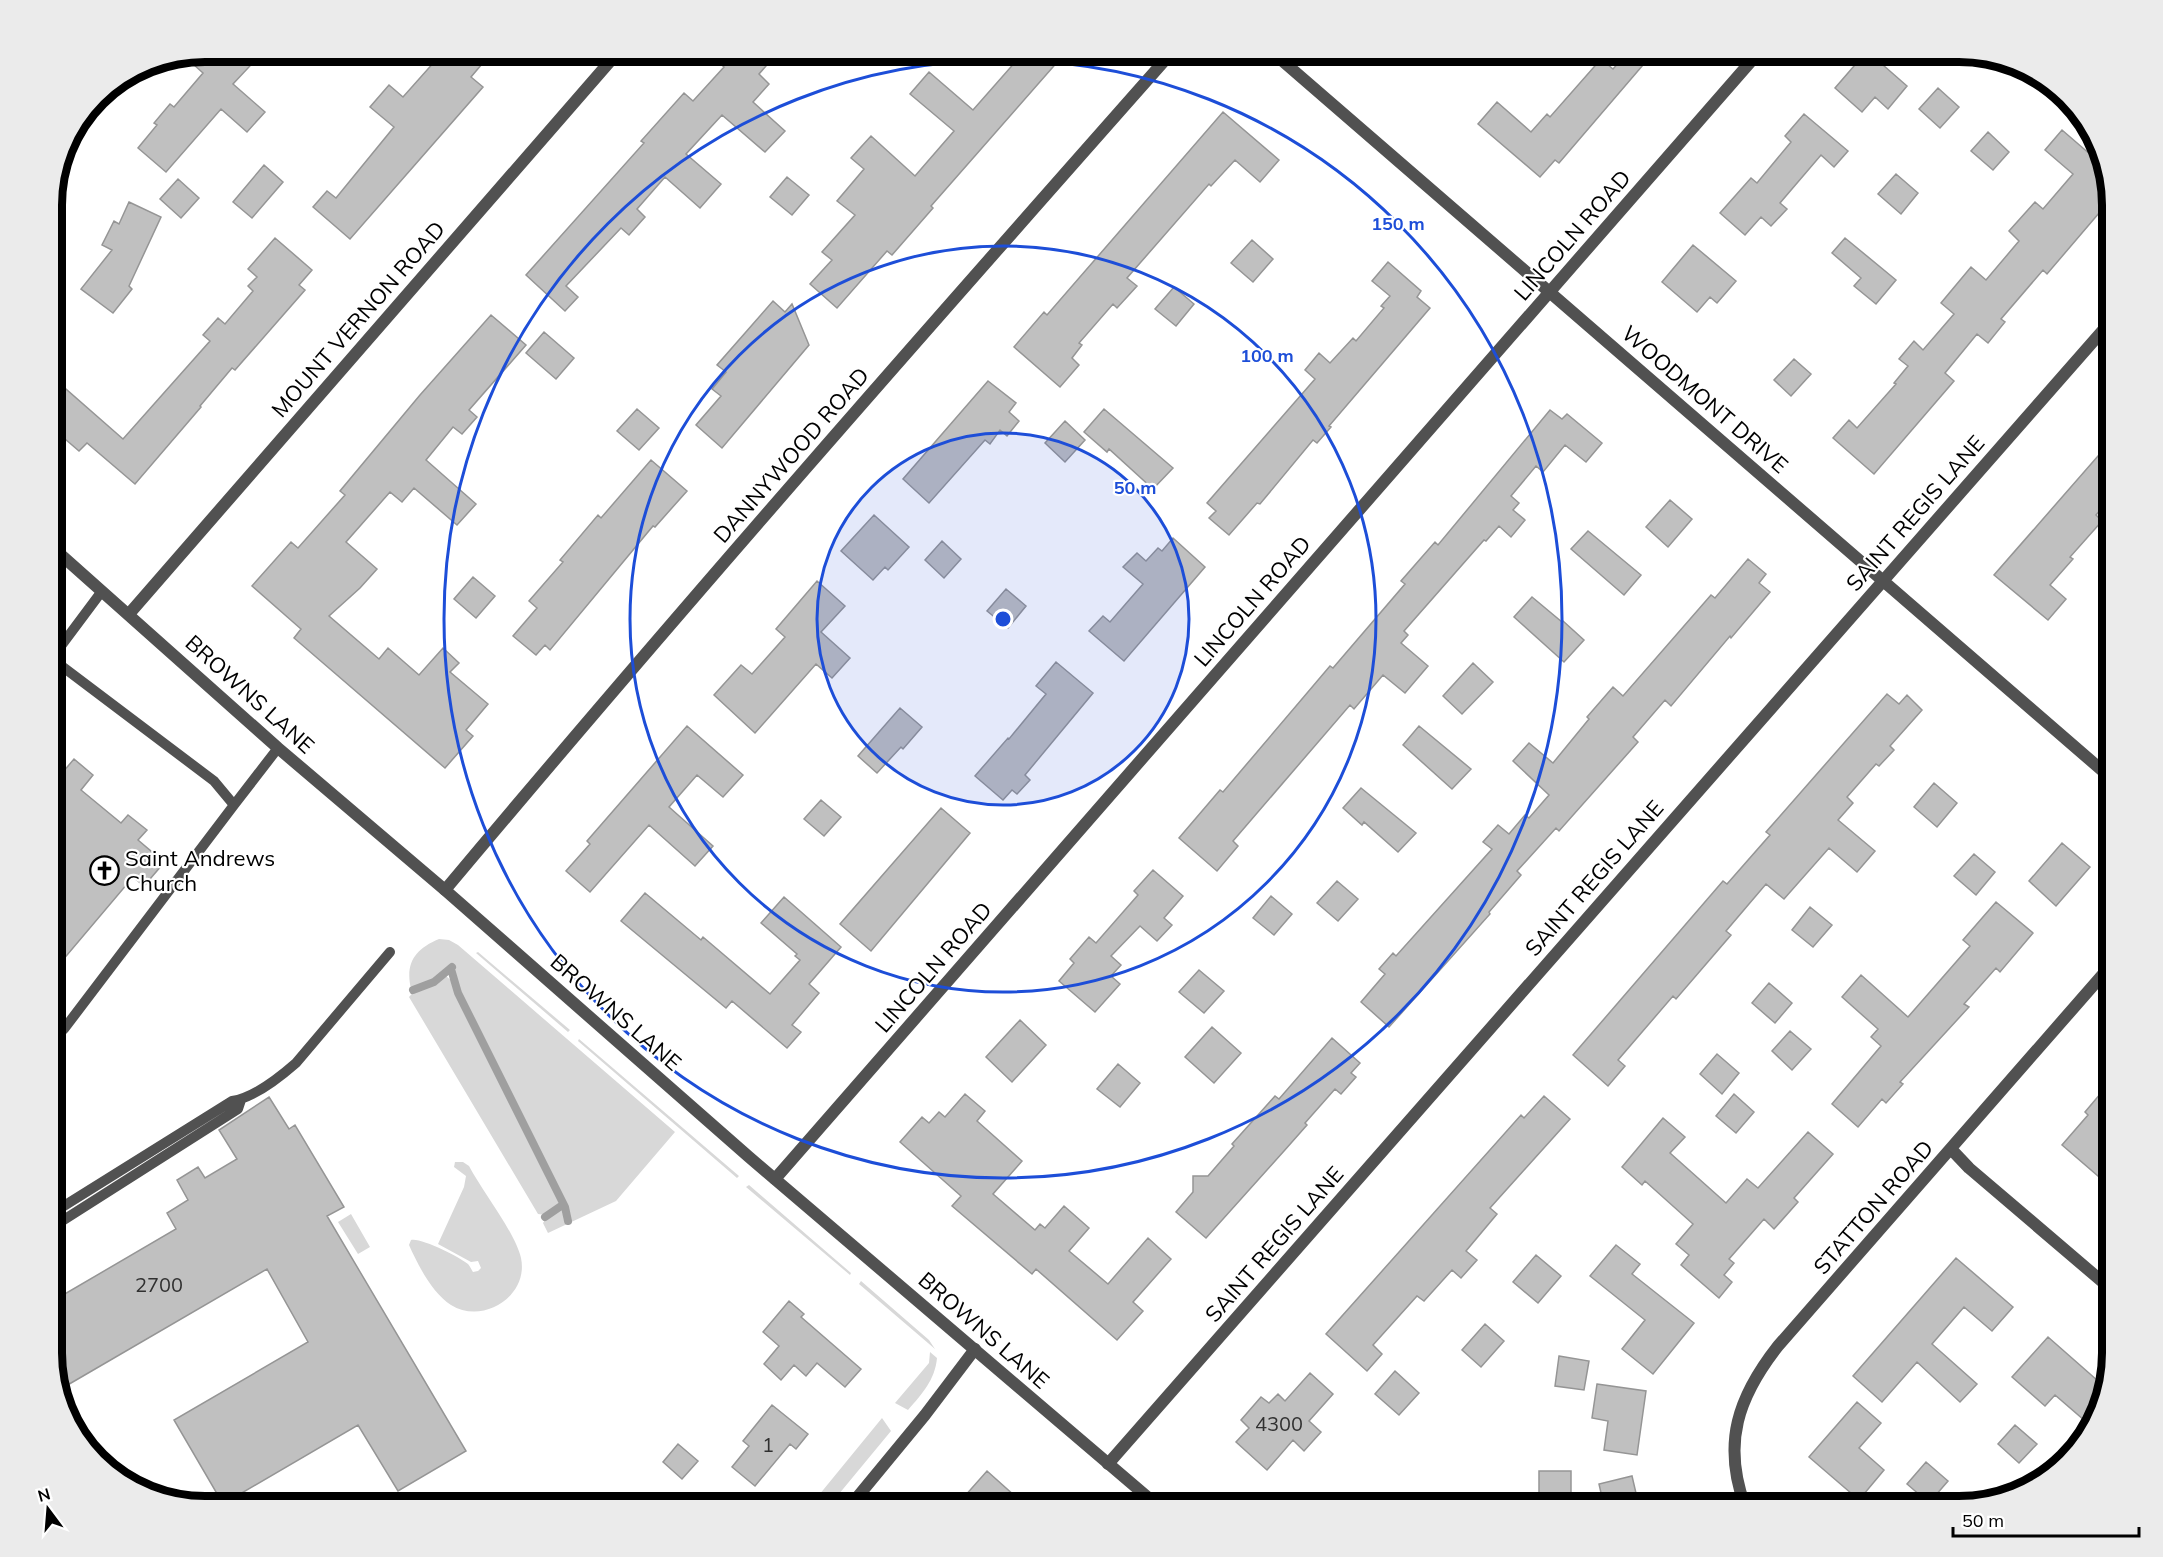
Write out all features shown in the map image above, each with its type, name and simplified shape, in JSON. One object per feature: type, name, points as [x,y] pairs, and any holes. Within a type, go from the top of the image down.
[{"type":"street","name":"MOUNT VERNON ROAD","points":[[129,614],[609,62]]},
{"type":"street","name":"DANNYWOOD ROAD","points":[[445,890],[553,760],[1163,62]]},
{"type":"street","name":"WOODMONT DRIVE","points":[[1284,62],[2102,769]]},
{"type":"street","name":"LINCOLN ROAD","points":[[775,1179],[1750,62]]},
{"type":"street","name":"SAINT REGIS LANE","points":[[1108,1464],[2102,331]]},
{"type":"street","name":"BROWNS LANE","points":[[62,556],[278,748],[445,890],[775,1179],[1146,1496]]},
{"type":"street","name":"STATTON ROAD","points":[[1742,1496],[1734,1464],[1734,1442],[1747,1391],[1759,1370],[2102,975]]},
{"type":"street","points":[[1951,1149],[1969,1168],[2102,1281]]},
{"type":"street","points":[[858,1496],[925,1415],[975,1349]]},
{"type":"lane","points":[[62,645],[102,591]]},
{"type":"lane","points":[[62,666],[214,781],[234,805]]},
{"type":"lane","points":[[62,1028],[64,1029],[278,748]]},
{"type":"lane","points":[[62,1207],[232,1101],[241,1100],[281,1077],[296,1063],[390,952]]},
{"type":"lane","points":[[62,1221],[238,1109],[241,1100]]},
{"type":"shaded area","points":[[439,939],[449,940],[458,945],[675,1132],[616,1201],[548,1233],[543,1223],[555,1211],[563,1208],[564,1221],[569,1222],[571,1219],[463,997],[453,970],[455,966],[451,965],[435,979],[411,989],[409,972],[414,958],[424,947]]},
{"type":"shaded area","points":[[478,952],[570,1030],[568,1032],[476,953]]},
{"type":"shaded area","points":[[446,976],[453,982],[458,997],[561,1204],[545,1215],[538,1214],[409,997]]},
{"type":"shaded area","points":[[579,1039],[739,1176],[737,1178],[578,1041]]},
{"type":"shaded area","points":[[455,1162],[463,1162],[469,1166],[512,1236],[521,1258],[522,1272],[518,1284],[511,1295],[489,1309],[464,1310],[444,1300],[426,1278],[409,1245],[411,1240],[423,1242],[464,1261],[473,1272],[481,1268],[478,1261],[471,1262],[438,1244],[464,1187],[466,1176],[454,1167]]},
{"type":"shaded area","points":[[749,1185],[851,1273],[850,1275],[746,1187]]},
{"type":"shaded area","points":[[351,1214],[370,1247],[358,1254],[338,1222]]},
{"type":"shaded area","points":[[861,1281],[929,1340],[935,1349],[859,1284]]},
{"type":"shaded area","points":[[930,1352],[937,1358],[934,1373],[923,1392],[908,1410],[895,1403],[929,1363]]},
{"type":"shaded area","points":[[882,1418],[891,1431],[837,1496],[818,1496]]},
{"type":"building","points":[[254,62],[233,84],[265,112],[247,132],[221,109],[166,172],[138,148],[157,125],[154,123],[170,104],[174,107],[203,73],[192,63]]},
{"type":"building","points":[[434,62],[484,62],[471,77],[483,87],[350,239],[313,207],[327,191],[336,198],[394,127],[370,107],[389,85],[403,97]]},
{"type":"building","points":[[719,62],[769,62],[759,74],[769,84],[753,102],[785,131],[765,152],[722,115],[686,154],[721,184],[700,208],[665,177],[637,209],[645,217],[629,235],[621,228],[566,286],[578,297],[565,311],[526,275],[644,143],[641,141],[684,93],[693,101],[724,67]]},
{"type":"building","points":[[1015,62],[1057,62],[931,206],[933,208],[892,255],[887,251],[837,308],[810,284],[832,260],[822,252],[855,215],[837,201],[864,169],[851,158],[871,136],[915,176],[954,131],[910,94],[929,72],[973,110]]},
{"type":"building","points":[[1598,62],[1605,62],[1613,69],[1619,62],[1646,62],[1559,163],[1555,160],[1540,177],[1478,124],[1497,102],[1531,132],[1547,114],[1550,117]]},
{"type":"building","points":[[1857,62],[1880,62],[1907,86],[1888,109],[1875,97],[1862,112],[1835,88]]},
{"type":"building","points":[[1938,88],[1959,107],[1940,128],[1919,109]]},
{"type":"building","points":[[1223,112],[1279,160],[1260,182],[1235,160],[1211,186],[1209,184],[1127,278],[1137,286],[1117,308],[1113,304],[1079,343],[1082,345],[1072,358],[1079,365],[1060,387],[1014,347],[1044,312],[1047,315]]},
{"type":"building","points":[[1804,114],[1848,151],[1834,167],[1821,155],[1780,203],[1787,209],[1771,226],[1761,217],[1745,235],[1720,213],[1751,178],[1757,183],[1791,142],[1785,136]]},
{"type":"building","points":[[2062,130],[2091,155],[2092,154],[2097,168],[2102,210],[2047,274],[2043,270],[2001,319],[2005,322],[1988,343],[1977,334],[1945,373],[1954,381],[1874,474],[1833,438],[1849,420],[1857,428],[1896,384],[1894,383],[1908,366],[1899,359],[1914,341],[1923,350],[1954,314],[1941,303],[1971,267],[1986,280],[2019,241],[2009,231],[2035,202],[2043,209],[2073,174],[2045,150]]},
{"type":"building","points":[[1988,132],[2009,152],[1993,170],[1971,151]]},
{"type":"building","points":[[264,165],[283,182],[252,218],[233,202]]},
{"type":"building","points":[[1896,174],[1918,193],[1901,214],[1878,194]]},
{"type":"building","points":[[787,177],[809,195],[792,215],[770,197]]},
{"type":"building","points":[[178,179],[199,198],[181,218],[160,199]]},
{"type":"building","points":[[129,202],[161,217],[129,286],[132,289],[113,313],[81,289],[112,250],[102,245],[114,221],[119,224]]},
{"type":"building","points":[[275,238],[312,270],[299,285],[305,290],[235,370],[232,368],[135,484],[87,443],[79,451],[62,436],[62,386],[123,439],[210,341],[203,335],[218,318],[225,324],[253,291],[248,286],[257,277],[248,269]]},
{"type":"building","points":[[1845,238],[1896,280],[1876,304],[1854,286],[1861,278],[1832,253]]},
{"type":"building","points":[[1252,240],[1273,259],[1253,282],[1231,263]]},
{"type":"building","points":[[1693,245],[1736,281],[1717,303],[1710,297],[1697,312],[1662,282]]},
{"type":"building","points":[[1388,262],[1421,291],[1417,297],[1430,308],[1317,443],[1313,440],[1260,504],[1257,503],[1229,535],[1209,518],[1216,511],[1207,503],[1315,379],[1305,370],[1319,353],[1330,363],[1353,338],[1356,341],[1384,308],[1381,306],[1390,296],[1372,281]]},
{"type":"building","points":[[1174,287],[1194,304],[1176,326],[1155,309]]},
{"type":"building","points":[[773,301],[785,312],[792,304],[809,345],[722,448],[696,425],[721,396],[712,389],[726,372],[717,365]]},
{"type":"building","points":[[491,315],[526,345],[469,410],[477,417],[462,434],[453,427],[426,460],[476,504],[457,525],[414,488],[402,502],[390,492],[346,542],[377,569],[329,616],[379,659],[388,648],[419,675],[443,648],[459,663],[450,672],[488,704],[466,730],[473,736],[445,768],[294,638],[301,629],[252,586],[291,542],[298,548],[345,495],[340,491]]},
{"type":"building","points":[[544,332],[574,358],[556,379],[526,353]]},
{"type":"building","points":[[1794,359],[1811,374],[1791,396],[1774,380]]},
{"type":"building","points":[[988,381],[1016,403],[1009,412],[1019,421],[1007,436],[1000,430],[990,444],[985,440],[929,503],[903,479]]},
{"type":"building","points":[[637,409],[659,428],[639,450],[617,431]]},
{"type":"building","points":[[1104,409],[1173,468],[1153,489],[1109,449],[1107,452],[1084,432]]},
{"type":"building","points":[[1550,410],[1562,419],[1567,414],[1602,443],[1586,462],[1565,445],[1543,472],[1536,466],[1511,496],[1519,503],[1513,510],[1525,520],[1511,537],[1499,526],[1404,631],[1408,635],[1401,643],[1428,666],[1405,693],[1383,675],[1354,709],[1350,705],[1233,841],[1238,846],[1217,871],[1179,838],[1220,790],[1223,792],[1330,666],[1333,668],[1405,584],[1401,581],[1435,542],[1438,545]]},
{"type":"building","points":[[1065,421],[1085,440],[1065,462],[1045,443]]},
{"type":"building","points":[[2102,451],[2102,508],[2096,515],[2102,521],[2070,557],[2073,559],[2050,585],[2066,599],[2048,620],[1994,575]]},
{"type":"building","points":[[651,460],[687,491],[655,527],[653,526],[550,650],[545,645],[536,655],[513,636],[537,608],[529,601],[563,562],[560,560],[598,515],[601,518]]},
{"type":"building","points":[[1670,500],[1692,519],[1668,547],[1646,527]]},
{"type":"building","points":[[874,515],[909,547],[888,570],[885,567],[873,580],[841,551]]},
{"type":"building","points":[[1588,531],[1641,575],[1624,595],[1571,549]]},
{"type":"building","points":[[1173,538],[1205,567],[1124,661],[1089,631],[1103,616],[1110,622],[1143,584],[1123,567],[1137,553],[1146,561],[1158,548],[1162,551]]},
{"type":"building","points":[[942,541],[961,559],[944,578],[925,560]]},
{"type":"building","points":[[1748,559],[1766,574],[1759,583],[1770,592],[1671,706],[1665,700],[1633,737],[1638,742],[1559,831],[1556,828],[1517,871],[1521,875],[1489,912],[1490,914],[1389,1027],[1361,1002],[1385,974],[1379,969],[1393,953],[1396,956],[1492,849],[1483,842],[1498,825],[1509,834],[1525,815],[1529,818],[1549,795],[1513,761],[1529,743],[1553,763],[1589,719],[1587,717],[1613,687],[1623,696],[1711,595],[1715,598]]},
{"type":"building","points":[[473,577],[495,596],[476,618],[454,599]]},
{"type":"building","points":[[817,581],[845,606],[821,632],[850,658],[832,678],[816,664],[755,733],[714,695],[741,665],[752,674],[785,637],[776,629]]},
{"type":"building","points":[[1006,589],[1026,606],[1008,628],[987,611]]},
{"type":"building","points":[[1532,597],[1584,640],[1564,662],[1514,617]]},
{"type":"building","points":[[1056,662],[1093,693],[1025,775],[1030,780],[1017,794],[1012,790],[1003,800],[975,776],[1046,694],[1036,686]]},
{"type":"building","points":[[1473,663],[1493,682],[1462,714],[1443,696]]},
{"type":"building","points":[[1887,694],[1899,704],[1907,695],[1922,710],[1890,746],[1894,750],[1879,766],[1876,764],[1847,797],[1853,803],[1838,820],[1875,851],[1857,872],[1829,848],[1784,899],[1766,884],[1726,931],[1731,935],[1676,999],[1673,996],[1618,1060],[1625,1066],[1608,1086],[1573,1055],[1723,881],[1727,884],[1770,835],[1766,832]]},
{"type":"building","points":[[900,708],[922,727],[903,749],[901,747],[877,773],[858,756]]},
{"type":"building","points":[[687,726],[743,775],[723,797],[697,775],[669,807],[713,846],[695,866],[649,825],[590,892],[566,871],[590,844],[587,841]]},
{"type":"building","points":[[1419,726],[1471,769],[1452,789],[1403,745]]},
{"type":"building","name":"Saint Andrews Church","points":[[74,759],[93,775],[81,790],[121,823],[128,815],[147,830],[138,840],[162,865],[144,886],[133,877],[62,961],[62,773]]},
{"type":"building","points":[[1934,783],[1957,803],[1937,827],[1914,807]]},
{"type":"building","points":[[1361,788],[1416,833],[1398,852],[1364,822],[1362,825],[1343,808]]},
{"type":"building","points":[[821,800],[841,817],[824,836],[804,819]]},
{"type":"building","points":[[941,808],[970,833],[871,951],[840,924]]},
{"type":"building","points":[[2062,843],[2090,867],[2056,906],[2029,881]]},
{"type":"building","points":[[1974,854],[1995,872],[1976,895],[1954,876]]},
{"type":"building","points":[[1153,870],[1183,896],[1164,918],[1172,925],[1157,941],[1140,926],[1111,956],[1121,965],[1111,976],[1120,984],[1095,1012],[1059,981],[1074,963],[1070,959],[1089,937],[1096,943],[1138,895],[1134,891]]},
{"type":"building","points":[[1337,881],[1358,899],[1338,921],[1317,903]]},
{"type":"building","points":[[645,893],[701,940],[703,937],[770,994],[800,960],[795,956],[797,954],[761,923],[784,897],[841,947],[809,984],[819,993],[792,1025],[801,1032],[787,1048],[732,1001],[726,1008],[621,921]]},
{"type":"building","points":[[1271,896],[1292,914],[1274,935],[1253,918]]},
{"type":"building","points":[[1996,902],[2033,933],[2000,972],[1996,968],[1964,1004],[1969,1007],[1900,1082],[1903,1084],[1886,1103],[1882,1099],[1858,1127],[1832,1104],[1881,1046],[1871,1037],[1878,1029],[1842,997],[1861,975],[1908,1017],[1970,946],[1963,940]]},
{"type":"building","points":[[1810,907],[1832,925],[1813,947],[1792,930]]},
{"type":"building","points":[[1199,970],[1224,991],[1204,1013],[1179,992]]},
{"type":"building","points":[[1769,983],[1792,1003],[1775,1023],[1752,1003]]},
{"type":"building","points":[[1020,1020],[1046,1045],[1012,1082],[986,1057]]},
{"type":"building","points":[[1212,1027],[1241,1053],[1214,1083],[1185,1057]]},
{"type":"building","points":[[1790,1031],[1811,1049],[1792,1070],[1772,1051]]},
{"type":"building","points":[[1332,1038],[1360,1063],[1351,1073],[1356,1077],[1341,1094],[1335,1089],[1305,1123],[1307,1125],[1206,1238],[1176,1212],[1193,1192],[1193,1176],[1208,1176],[1234,1146],[1232,1144],[1275,1096],[1279,1099]]},
{"type":"building","points":[[1717,1054],[1739,1073],[1722,1094],[1700,1074]]},
{"type":"building","points":[[1118,1064],[1140,1083],[1120,1107],[1097,1089]]},
{"type":"building","points":[[965,1094],[985,1111],[977,1121],[1022,1161],[993,1194],[1035,1230],[1040,1224],[1045,1228],[1064,1206],[1089,1228],[1069,1251],[1108,1284],[1148,1238],[1171,1259],[1133,1302],[1143,1311],[1117,1340],[1036,1269],[1032,1274],[952,1206],[961,1196],[900,1142],[922,1117],[929,1123],[939,1112],[945,1117]]},
{"type":"building","points":[[1734,1094],[1754,1112],[1736,1133],[1716,1116]]},
{"type":"building","points":[[2102,1094],[2102,1179],[2062,1145],[2088,1115],[2085,1112]]},
{"type":"building","points":[[1544,1096],[1570,1119],[1490,1208],[1497,1214],[1466,1251],[1477,1260],[1461,1278],[1452,1270],[1424,1301],[1417,1296],[1373,1345],[1382,1354],[1367,1371],[1326,1334],[1521,1115],[1524,1118]]},
{"type":"building","points":[[269,1097],[289,1129],[295,1125],[344,1207],[327,1216],[466,1451],[398,1491],[358,1425],[237,1496],[218,1496],[174,1420],[308,1342],[267,1269],[66,1386],[62,1361],[62,1296],[176,1229],[167,1213],[188,1200],[177,1180],[198,1167],[205,1178],[237,1159],[219,1130]]},
{"type":"building","points":[[1663,1118],[1685,1137],[1670,1153],[1726,1203],[1747,1179],[1758,1188],[1808,1132],[1833,1154],[1794,1198],[1798,1202],[1774,1229],[1764,1219],[1729,1259],[1734,1263],[1724,1275],[1732,1282],[1719,1298],[1681,1265],[1689,1255],[1676,1244],[1693,1224],[1645,1181],[1642,1185],[1622,1167]]},
{"type":"building","points":[[1616,1245],[1640,1264],[1632,1274],[1694,1323],[1653,1374],[1622,1349],[1645,1320],[1590,1276]]},
{"type":"building","points":[[1536,1255],[1561,1276],[1538,1303],[1513,1282]]},
{"type":"building","points":[[1956,1258],[2013,1307],[1992,1331],[1964,1307],[1932,1344],[1977,1384],[1960,1402],[1917,1362],[1882,1402],[1853,1376]]},
{"type":"building","points":[[789,1301],[804,1314],[801,1317],[861,1369],[845,1387],[817,1363],[806,1376],[794,1365],[781,1380],[764,1364],[779,1346],[763,1332]]},
{"type":"building","points":[[1485,1324],[1504,1341],[1481,1367],[1462,1350]]},
{"type":"building","points":[[2048,1337],[2098,1381],[2084,1420],[2055,1395],[2045,1406],[2012,1377]]},
{"type":"building","points":[[1559,1356],[1589,1361],[1584,1390],[1555,1386]]},
{"type":"building","points":[[1395,1371],[1419,1393],[1399,1415],[1375,1394]]},
{"type":"building","points":[[1310,1373],[1333,1394],[1309,1421],[1321,1432],[1304,1451],[1293,1440],[1267,1470],[1236,1442],[1249,1428],[1241,1420],[1261,1397],[1269,1403],[1278,1394],[1285,1401]]},
{"type":"building","points":[[1597,1384],[1646,1391],[1637,1455],[1604,1450],[1608,1421],[1592,1418]]},
{"type":"building","points":[[1857,1402],[1881,1423],[1859,1448],[1884,1470],[1862,1496],[1854,1496],[1809,1457]]},
{"type":"building","points":[[772,1405],[808,1434],[796,1449],[790,1444],[755,1486],[732,1467],[749,1446],[743,1441]]},
{"type":"building","points":[[2015,1425],[2037,1444],[2019,1463],[1998,1444]]},
{"type":"building","points":[[678,1444],[698,1461],[682,1479],[663,1462]]},
{"type":"building","points":[[1926,1462],[1948,1481],[1935,1496],[1921,1496],[1907,1484]]},
{"type":"building","points":[[987,1471],[1015,1496],[965,1496]]},
{"type":"building","points":[[1539,1471],[1571,1471],[1571,1496],[1539,1496]]},
{"type":"building","points":[[1632,1476],[1637,1496],[1602,1496],[1599,1484]]},
{"type":"waterway","points":[[413,990],[434,982],[452,967]]},
{"type":"waterway","points":[[451,969],[458,993],[565,1207],[568,1221]]},
{"type":"waterway","points":[[545,1217],[561,1206]]},
{"type":"place","name":"Saint Andrews Church","points":[[104,871]]}]
